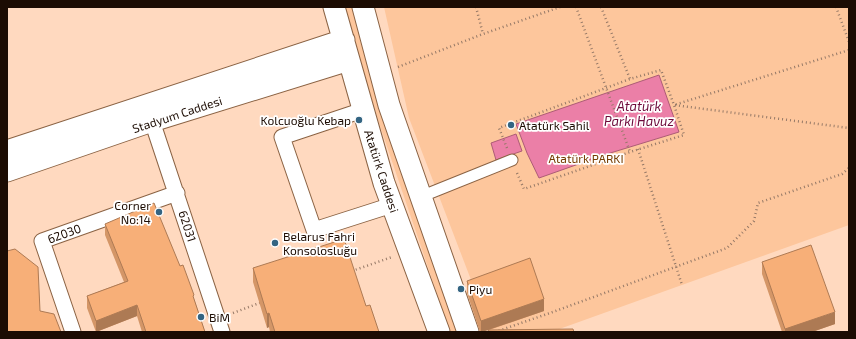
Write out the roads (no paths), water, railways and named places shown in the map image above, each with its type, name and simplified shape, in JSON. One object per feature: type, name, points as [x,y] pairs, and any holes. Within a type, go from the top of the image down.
[{"type":"main road","name":"Atatürk Caddesi","points":[[334,7],[384,183],[439,332]]},
{"type":"main road","points":[[363,7],[389,105],[468,332]]},
{"type":"main road","name":"Stadyum Caddesi","points":[[16,168],[152,121],[346,50]]},
{"type":"main road","points":[[7,151],[346,50]]},
{"type":"main road","points":[[7,184],[16,168]]},
{"type":"street","points":[[363,110],[282,137],[314,230],[392,205]]},
{"type":"street","name":"62031","points":[[152,121],[222,332]]},
{"type":"street","points":[[430,193],[512,160]]},
{"type":"street","name":"62030","points":[[73,332],[42,241],[177,193]]},
{"type":"water","name":"Atatürk Parkı Havuz","points":[[659,75],[679,132],[607,154],[539,178],[527,153],[516,124]]},
{"type":"water","points":[[516,134],[522,151],[496,160],[491,143]]},
{"type":"place","name":"Kolcuoğlu Kebap","points":[[359,120]]},
{"type":"place","name":"Atatürk Sahil","points":[[511,125]]},
{"type":"place","name":"Corner No:14","points":[[159,212]]},
{"type":"place","name":"Belarus Fahri Konsolosluğu","points":[[275,243]]},
{"type":"place","name":"Piyu","points":[[461,289]]},
{"type":"place","name":"BiM","points":[[201,317]]},
{"type":"park label","name":"Atatürk PARKI","points":[[586,158]]}]
